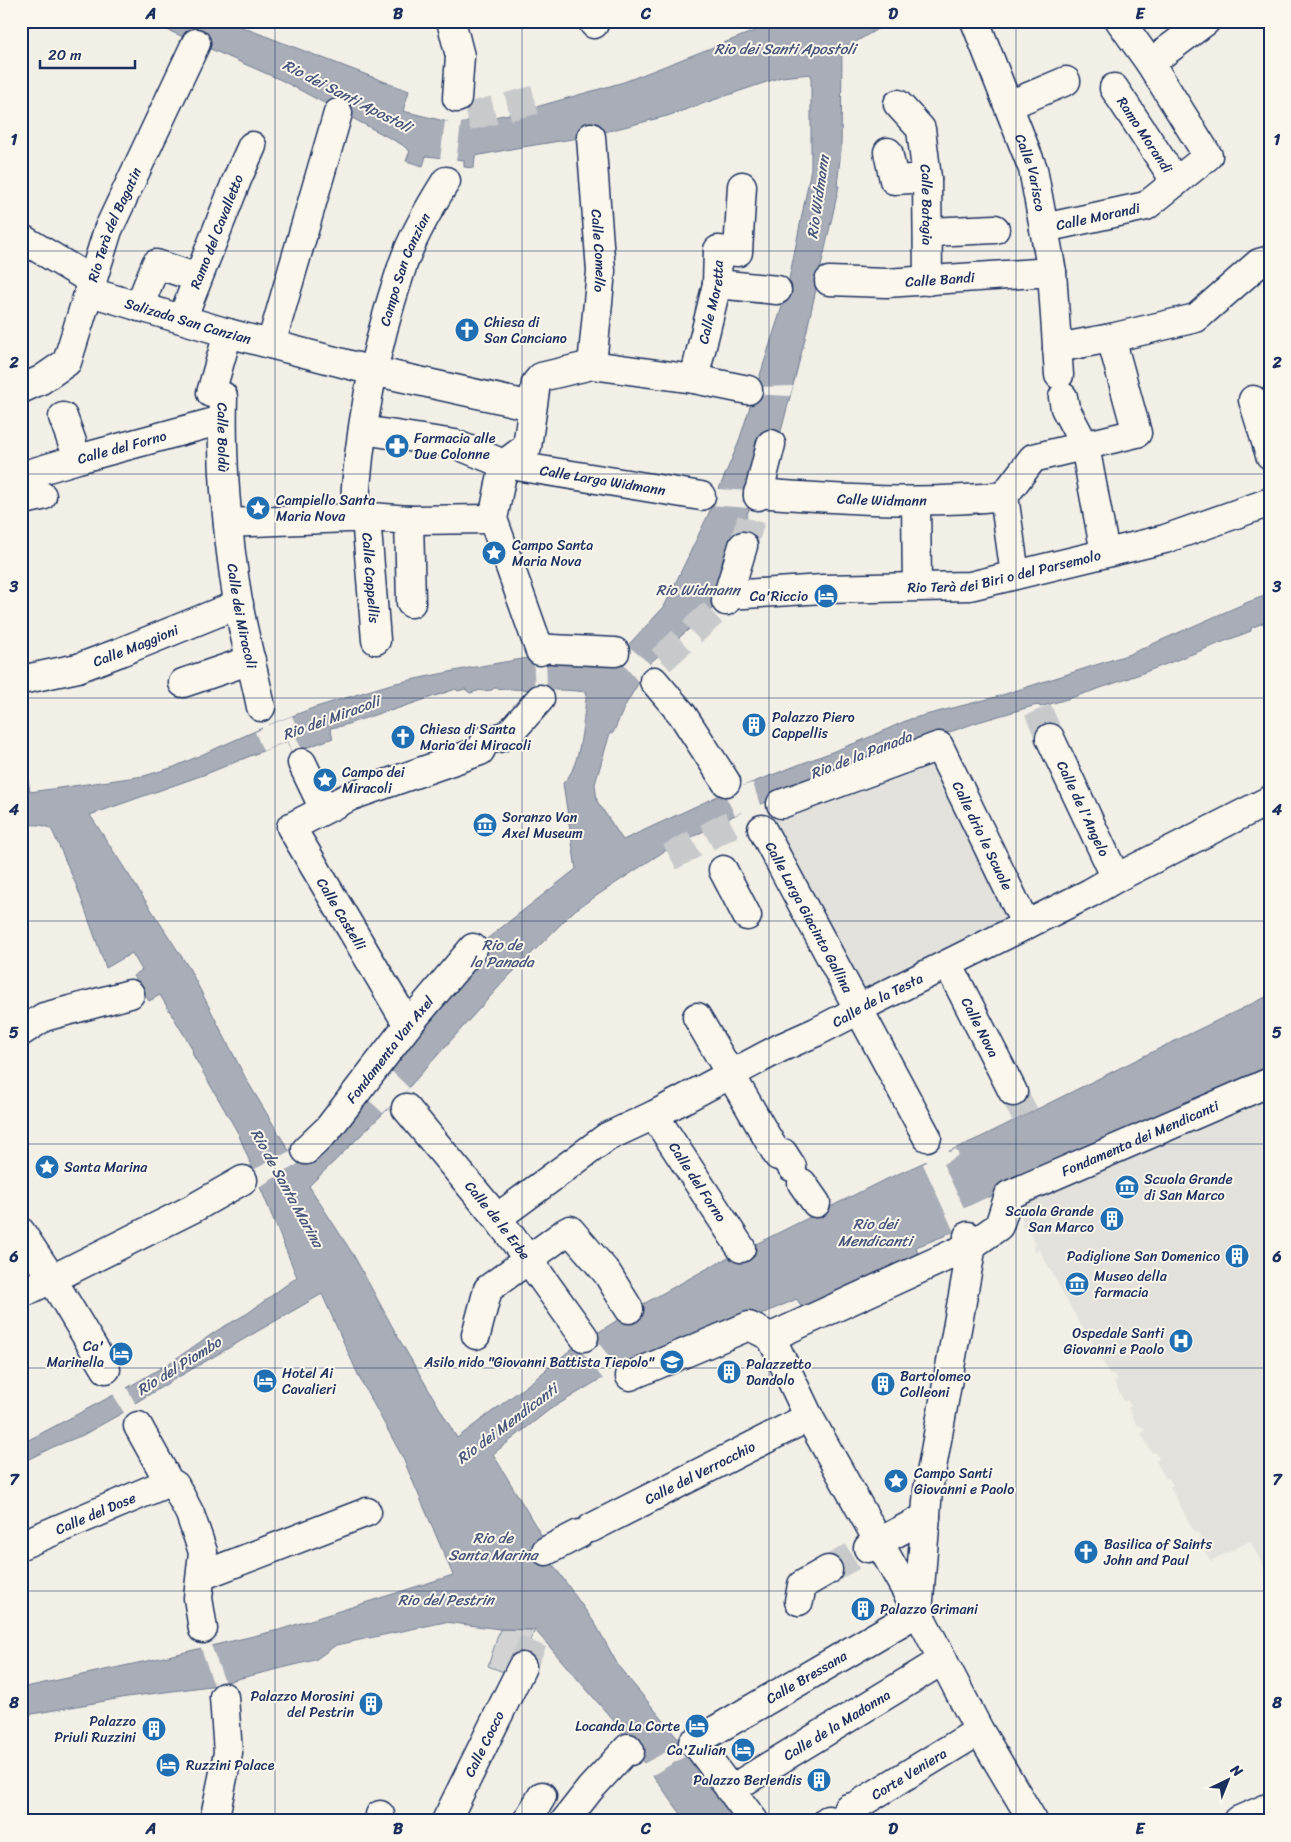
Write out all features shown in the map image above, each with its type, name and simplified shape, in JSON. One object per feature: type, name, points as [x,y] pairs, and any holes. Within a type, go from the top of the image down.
[{"type":"street","points":[[451,21],[460,56],[457,98]]},
{"type":"street","name":"Calle Varisco","points":[[975,21],[1033,168],[1052,272],[1056,340],[1065,408],[1085,448],[1105,554]]},
{"type":"street","points":[[1120,21],[1150,63],[1196,28]]},
{"type":"street","name":"Rio Terà del Bagatin","points":[[21,389],[41,380],[67,362],[108,230],[196,43]]},
{"type":"street","name":"Calle Morandi","points":[[1044,228],[1146,206],[1208,156],[1150,63]]},
{"type":"street","points":[[1009,105],[1066,81]]},
{"type":"street","name":"Ramo Morandi","points":[[1114,88],[1176,182]]},
{"type":"street","name":"Calle Batagia","points":[[898,104],[921,128],[927,178],[928,281]]},
{"type":"street","points":[[271,344],[338,113]]},
{"type":"street","name":"Calle Comello","points":[[591,137],[602,271],[602,365]]},
{"type":"street","name":"Ramo del Cavalletto","points":[[182,319],[252,146]]},
{"type":"street","points":[[888,152],[894,180],[927,178]]},
{"type":"street","name":"Campo San Canzian","points":[[360,517],[356,480],[374,367],[401,269],[429,208],[446,181]]},
{"type":"street","name":"Calle Moretta","points":[[694,379],[716,284],[718,250],[738,252],[742,186]]},
{"type":"street","points":[[929,232],[995,229]]},
{"type":"street","points":[[21,238],[86,276],[90,289]]},
{"type":"street","points":[[1056,340],[1111,338],[1196,318],[1265,262]]},
{"type":"street","points":[[139,307],[156,264],[189,275]]},
{"type":"street","name":"Calle Bandi","points":[[829,281],[886,283],[1052,272]]},
{"type":"street","points":[[716,284],[777,290]]},
{"type":"street","name":"Salizada San Canzian","points":[[90,289],[97,294],[228,333],[374,367],[426,383],[534,394]]},
{"type":"street","name":"Calle Boldù","points":[[228,333],[211,393],[223,396],[222,420],[228,523]]},
{"type":"street","points":[[1015,575],[1004,496],[1034,458],[1085,448],[1145,431],[1124,387],[1111,338]]},
{"type":"street","points":[[615,652],[540,649],[494,518],[504,464],[527,447],[534,394],[541,377],[602,365],[694,379],[748,390]]},
{"type":"street","points":[[1252,400],[1270,455]]},
{"type":"street","points":[[63,416],[76,452]]},
{"type":"street","name":"Calle del Forno","points":[[21,476],[76,452],[222,420]]},
{"type":"street","points":[[363,430],[456,444],[504,464]]},
{"type":"street","name":"Calle Widmann","points":[[771,444],[758,495],[916,502],[959,501],[1004,496]]},
{"type":"street","name":"Calle Larga Widmann","points":[[504,464],[701,496]]},
{"type":"street","points":[[916,502],[917,586]]},
{"type":"street","name":"Rio Terà dei Biri o del Parsemolo","points":[[743,546],[727,598],[778,591],[970,586],[1165,539],[1270,502]]},
{"type":"street","points":[[228,523],[360,517],[409,520],[494,518]]},
{"type":"street","name":"Calle Cappellis","points":[[360,517],[376,640]]},
{"type":"street","points":[[409,520],[411,603]]},
{"type":"street","name":"Calle dei Miracoli","points":[[228,523],[239,604],[261,707]]},
{"type":"street","name":"Calle Maggioni","points":[[25,679],[78,668],[239,604]]},
{"type":"street","points":[[183,683],[251,660]]},
{"type":"street","points":[[654,681],[682,714],[726,782]]},
{"type":"street","points":[[302,763],[321,811],[351,796],[480,751],[486,740],[510,734],[540,699]]},
{"type":"street","name":"Calle de l'Angelo","points":[[1050,738],[1116,878]]},
{"type":"street","name":"Calle drio le Scuole","points":[[781,804],[939,746],[1026,925]]},
{"type":"street","name":"Calle de la Testa","points":[[497,1218],[608,1137],[654,1115],[780,1048],[849,1015],[858,1008],[1090,893],[1270,800]]},
{"type":"street","name":"Calle Castelli","points":[[321,811],[291,827],[408,1025]]},
{"type":"street","name":"Calle Larga Giacinto Gallina","points":[[762,829],[927,1137]]},
{"type":"street","points":[[724,870],[747,916]]},
{"type":"street","name":"Fondamenta Van Axel","points":[[306,1150],[328,1129],[408,1025],[473,948]]},
{"type":"street","name":"Calle Nova","points":[[948,964],[1012,1092]]},
{"type":"street","points":[[21,1032],[44,1017],[130,994]]},
{"type":"street","points":[[697,1017],[778,1156],[784,1153],[803,1184]]},
{"type":"street","name":"Fondamenta dei Mendicanti","points":[[970,1240],[998,1226],[1009,1195],[1270,1082]]},
{"type":"street","name":"Calle de le Erbe","points":[[406,1108],[497,1218],[584,1337]]},
{"type":"street","name":"Calle del Forno","points":[[654,1115],[742,1248]]},
{"type":"street","points":[[43,1286],[160,1228],[243,1180]]},
{"type":"street","points":[[476,1335],[488,1290],[570,1230],[607,1273],[629,1309]]},
{"type":"street","points":[[21,1232],[43,1286],[106,1369]]},
{"type":"street","points":[[771,1337],[970,1240]]},
{"type":"street","points":[[918,1612],[928,1490],[970,1240]]},
{"type":"street","points":[[630,1376],[749,1326],[771,1337],[873,1545],[918,1612],[943,1660],[973,1734],[999,1766],[1032,1821]]},
{"type":"street","name":"Calle del Verrocchio","points":[[546,1551],[809,1417]]},
{"type":"street","points":[[138,1426],[169,1482],[175,1485],[190,1514],[201,1576],[203,1629]]},
{"type":"street","name":"Calle del Dose","points":[[21,1545],[169,1482]]},
{"type":"street","points":[[201,1576],[367,1512]]},
{"type":"street","points":[[873,1545],[926,1517]]},
{"type":"street","points":[[799,1601],[802,1585],[828,1570]]},
{"type":"street","name":"Calle Bressana","points":[[730,1790],[694,1743],[918,1612]]},
{"type":"street","name":"Calle de la Madonna","points":[[730,1790],[943,1660]]},
{"type":"street","name":"Calle Cocco","points":[[446,1821],[522,1667]]},
{"type":"street","points":[[214,1821],[228,1752],[224,1697]]},
{"type":"street","name":"Corte Veniera","points":[[835,1816],[856,1806],[973,1734]]},
{"type":"street","points":[[566,1821],[590,1789],[628,1748],[630,1751]]},
{"type":"street","points":[[730,1790],[754,1821]]},
{"type":"street","points":[[526,1821],[542,1796]]},
{"type":"street","points":[[1238,1821],[1270,1807]]},
{"type":"shaded area","points":[[937,752],[1015,918],[866,993],[770,814]]},
{"type":"shaded area","name":"Ospedale Santi Giovanni e Paolo","points":[[1270,1091],[1270,1584],[1264,1573],[1266,1571],[1250,1541],[1211,1561],[1198,1540],[1201,1538],[1197,1532],[1195,1533],[1170,1487],[1173,1485],[1169,1478],[1166,1479],[1156,1461],[1159,1458],[1155,1452],[1152,1453],[1141,1433],[1145,1431],[1141,1425],[1138,1426],[1128,1408],[1131,1406],[1127,1400],[1124,1402],[1114,1382],[1117,1380],[1114,1374],[1110,1375],[1099,1356],[1102,1354],[1099,1348],[1096,1349],[1077,1319],[1039,1249],[1035,1251],[1033,1246],[1036,1244],[1027,1227],[1023,1228],[1021,1224],[1024,1222],[1016,1207]]},
{"type":"shaded area","points":[[500,1629],[535,1630],[514,1676],[488,1666]]},
{"type":"water","points":[[147,21],[226,21],[409,91],[403,111],[448,122],[461,123],[515,113],[624,82],[780,21],[891,21],[842,50],[841,150],[837,186],[839,186],[804,343],[780,435],[753,496],[719,603],[651,662],[626,704],[613,733],[610,733],[595,784],[597,801],[623,840],[720,795],[863,740],[910,719],[996,697],[1130,654],[1270,594],[1270,620],[1251,628],[1251,631],[1094,690],[1040,707],[1039,705],[1033,706],[978,722],[944,734],[741,812],[663,852],[575,910],[505,980],[401,1096],[309,1186],[354,1256],[399,1339],[457,1438],[534,1380],[581,1341],[591,1337],[638,1307],[710,1267],[880,1182],[981,1137],[1270,995],[1270,1075],[964,1208],[954,1232],[916,1247],[920,1259],[803,1310],[797,1299],[622,1373],[597,1381],[549,1410],[493,1454],[547,1545],[547,1556],[596,1625],[619,1667],[747,1821],[686,1821],[613,1720],[535,1630],[500,1629],[445,1622],[336,1645],[315,1660],[218,1685],[127,1697],[21,1716],[21,1688],[279,1630],[453,1575],[402,1456],[360,1379],[322,1294],[175,1379],[135,1403],[124,1412],[83,1435],[21,1463],[21,1444],[127,1388],[171,1362],[218,1330],[248,1313],[297,1277],[238,1133],[193,1055],[192,1048],[160,995],[149,1001],[133,976],[142,970],[132,953],[106,968],[77,887],[52,830],[41,825],[21,825],[21,737],[30,792],[144,776],[174,767],[269,725],[313,708],[391,684],[534,657],[616,658],[664,607],[708,515],[738,444],[786,294],[811,168],[811,74],[781,77],[667,116],[585,137],[475,156],[474,168],[464,167],[464,160],[426,156],[423,166],[406,161],[410,151],[401,144],[281,80]],"holes":[[[494,688],[587,692],[578,754],[569,775],[563,783],[576,869],[483,942],[297,1164],[246,1079],[189,968],[90,815],[206,774],[287,741],[292,753],[333,738],[330,728],[342,726],[456,689],[458,691],[465,689],[470,693],[492,690]]]},
{"type":"pier","points":[[449,119],[467,120],[467,122],[461,123],[456,162],[440,160],[445,121],[448,122]]},
{"type":"pier","points":[[793,386],[790,396],[753,394],[756,387]]},
{"type":"pier","points":[[716,489],[754,491],[749,508],[710,505]]},
{"type":"pier","points":[[624,645],[627,645],[650,664],[658,657],[660,658],[653,664],[640,684],[618,658]]},
{"type":"pier","points":[[546,654],[547,689],[535,692],[533,655]]},
{"type":"pier","points":[[292,716],[295,723],[291,726],[303,752],[293,755],[287,741],[263,751],[255,732],[262,729],[268,723],[269,725]]},
{"type":"pier","points":[[753,783],[760,805],[779,798],[780,800],[735,815],[723,791]]},
{"type":"pier","points":[[383,1063],[409,1088],[383,1113],[361,1093]]},
{"type":"pier","points":[[956,1149],[959,1155],[943,1164],[964,1208],[988,1197],[989,1199],[966,1210],[956,1233],[947,1237],[946,1235],[954,1232],[923,1164],[927,1162],[926,1160],[948,1150],[949,1152]]},
{"type":"pier","points":[[290,1151],[303,1161],[259,1187],[251,1171]]},
{"type":"pier","points":[[593,1336],[623,1376],[598,1383],[597,1381],[603,1379],[577,1345]]},
{"type":"pier","points":[[126,1386],[136,1405],[125,1415],[112,1392]]},
{"type":"pier","points":[[211,1643],[226,1685],[214,1686],[200,1646]]},
{"type":"pier","points":[[685,1742],[691,1753],[651,1776],[643,1764]]},
{"type":"tunnel","points":[[467,117],[546,97]]},
{"type":"tunnel","points":[[743,546],[758,496]]},
{"type":"tunnel","points":[[661,660],[726,601]]},
{"type":"tunnel","points":[[1038,710],[1050,738]]},
{"type":"tunnel","points":[[670,857],[735,822]]},
{"type":"tunnel","points":[[1013,1092],[1025,1115]]},
{"type":"tunnel","points":[[828,1570],[868,1548]]},
{"type":"tunnel","points":[[522,1667],[537,1633]]},
{"type":"place","name":"Chiesa di San Canciano","points":[[467,330]]},
{"type":"place","name":"Farmacia alle Due Colonne","points":[[397,446]]},
{"type":"place","name":"Campiello Santa Maria Nova","points":[[258,508]]},
{"type":"place","name":"Campo Santa Maria Nova","points":[[494,553]]},
{"type":"place","name":"Ca'Riccio","points":[[826,596]]},
{"type":"place","name":"Palazzo Piero Cappellis","points":[[754,725]]},
{"type":"place","name":"Chiesa di Santa Maria dei Miracoli","points":[[403,737]]},
{"type":"place","name":"Campo dei Miracoli","points":[[325,780]]},
{"type":"place","name":"Soranzo Van Axel Museum","points":[[485,825]]},
{"type":"place","name":"Santa Marina","points":[[47,1167]]},
{"type":"place","name":"Scuola Grande di San Marco","points":[[1127,1187]]},
{"type":"place","name":"Scuola Grande San Marco","points":[[1112,1219]]},
{"type":"place","name":"Padiglione San Domenico","points":[[1237,1256]]},
{"type":"place","name":"Museo della farmacia","points":[[1077,1284]]},
{"type":"place","name":"Ospedale Santi Giovanni e Paolo","points":[[1181,1341]]},
{"type":"place","name":"Ca' Marinella","points":[[121,1354]]},
{"type":"place","name":"Asilo nido \"Giovanni Battista Tiepolo\"","points":[[672,1362]]},
{"type":"place","name":"Palazzetto Dandolo","points":[[729,1372]]},
{"type":"place","name":"Hotel Ai Cavalieri","points":[[265,1381]]},
{"type":"place","name":"Bartolomeo Colleoni","points":[[883,1384]]},
{"type":"place","name":"Campo Santi Giovanni e Paolo","points":[[896,1481]]},
{"type":"place","name":"Basilica of Saints John and Paul","points":[[1086,1552]]},
{"type":"place","name":"Palazzo Grimani","points":[[863,1609]]},
{"type":"place","name":"Palazzo Morosini del Pestrin","points":[[371,1704]]},
{"type":"place","name":"Locanda La Corte","points":[[697,1726]]},
{"type":"place","name":"Palazzo Priuli Ruzzini","points":[[154,1729]]},
{"type":"place","name":"Ca'Zulian","points":[[743,1750]]},
{"type":"place","name":"Ruzzini Palace","points":[[168,1765]]},
{"type":"place","name":"Palazzo Berlendis","points":[[819,1780]]},
{"type":"water label","name":"Rio dei Santi Apostoli","points":[[785,49]]},
{"type":"water label","name":"Rio dei Santi Apostoli","points":[[347,96]]},
{"type":"water label","name":"Rio Widmann","points":[[818,197]]},
{"type":"water label","name":"Rio Widmann","points":[[698,590]]},
{"type":"water label","name":"Rio dei Miracoli","points":[[331,718]]},
{"type":"water label","name":"Rio de la Panada","points":[[861,755]]},
{"type":"water label","name":"Rio de la Panada","points":[[502,954]]},
{"type":"water label","name":"Rio de Santa Marina","points":[[287,1188]]},
{"type":"water label","name":"Rio dei Mendicanti","points":[[875,1232]]},
{"type":"water label","name":"Rio del Piombo","points":[[179,1366]]},
{"type":"water label","name":"Rio dei Mendicanti","points":[[507,1424]]},
{"type":"water label","name":"Rio de Santa Marina","points":[[493,1546]]},
{"type":"water label","name":"Rio del Pestrin","points":[[446,1600]]}]
